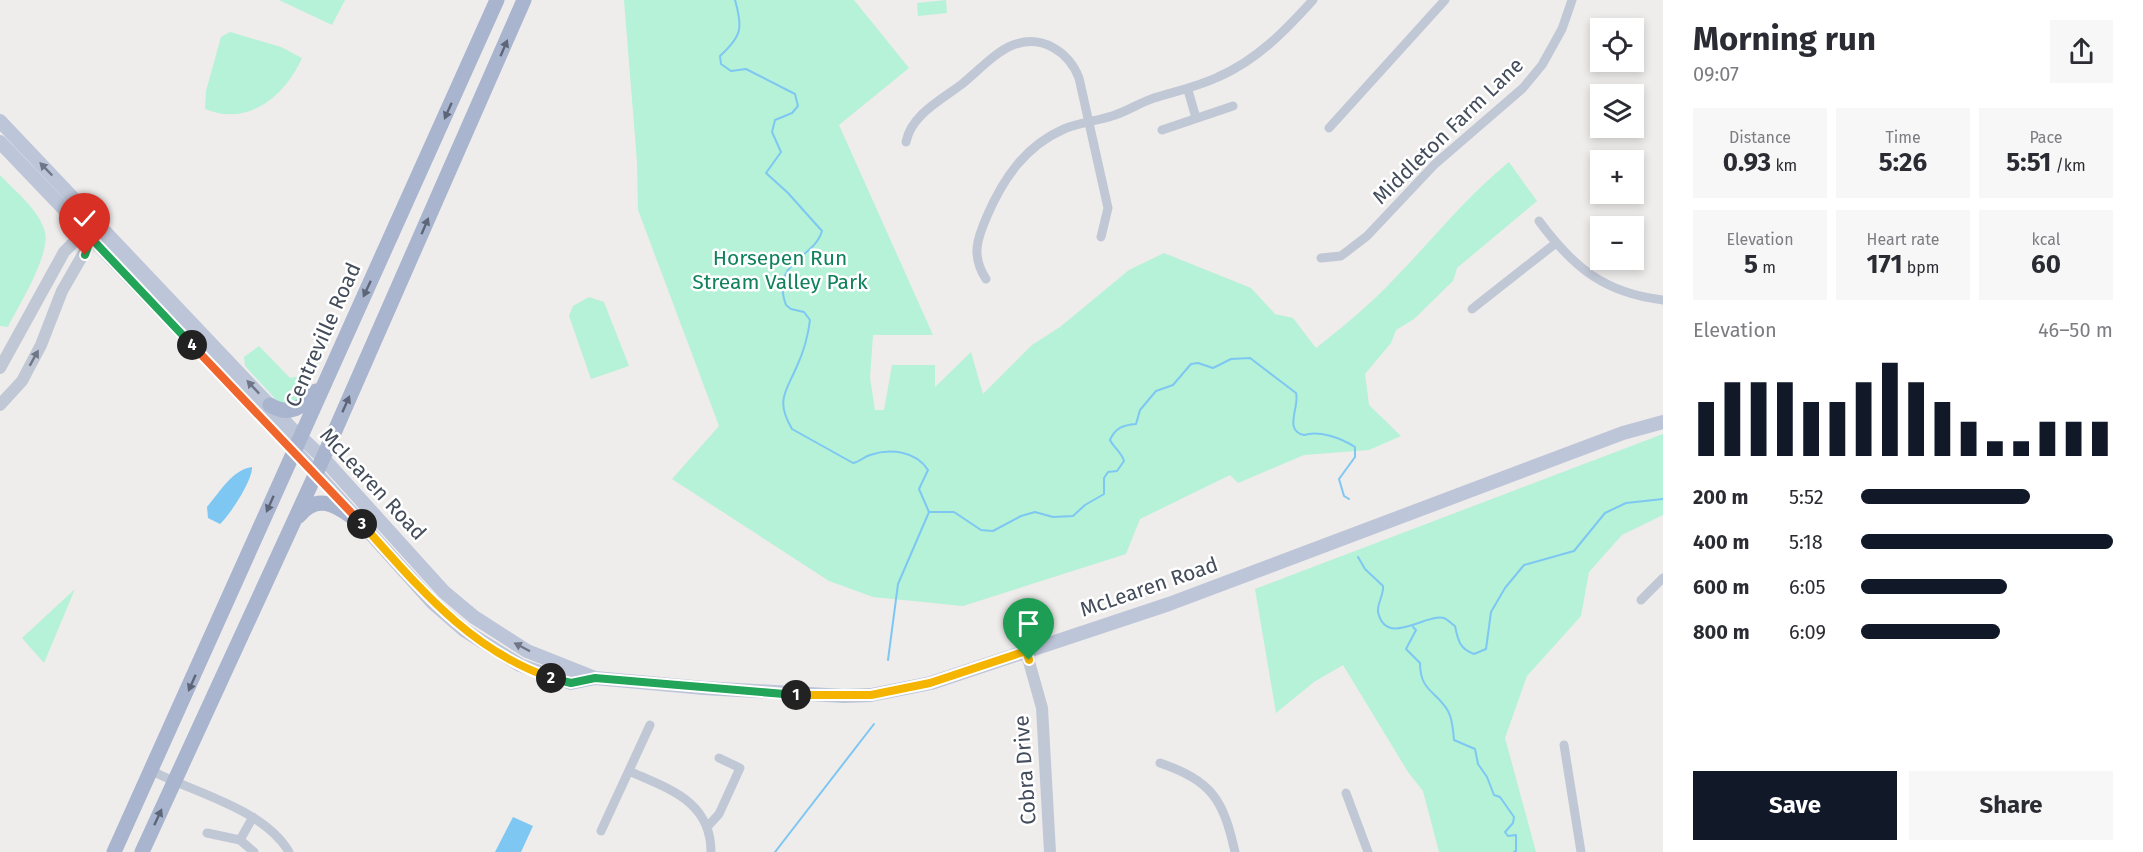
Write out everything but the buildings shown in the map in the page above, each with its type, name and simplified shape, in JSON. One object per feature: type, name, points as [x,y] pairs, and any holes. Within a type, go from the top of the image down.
[{"type":"main road","name":"Centreville Road","points":[[114,852],[497,0]]},
{"type":"main road","points":[[142,852],[323,458],[524,0]]},
{"type":"main road","name":"McLearen Road","points":[[0,121],[270,405],[316,473],[433,603],[464,630],[502,656],[542,674],[571,683],[595,678],[772,693],[857,696],[930,683],[1208,590],[1623,433],[1663,422]]},
{"type":"main road","name":"McLearen Road","points":[[0,142],[91,238],[297,444],[323,458],[427,574],[460,606],[527,651],[595,678]]},
{"type":"main road","points":[[270,405],[279,410],[295,411],[306,404],[326,377]]},
{"type":"main road","points":[[292,525],[304,510],[319,502],[329,502],[362,525]]},
{"type":"street","points":[[986,279],[978,267],[975,252],[979,235],[1010,171],[1056,133],[1113,116],[1153,98],[1188,90],[1220,77],[1253,58],[1290,25],[1313,0]]},
{"type":"street","points":[[1329,128],[1445,0]]},
{"type":"street","name":"Middleton Farm Lane","points":[[1321,258],[1341,256],[1367,236],[1435,164],[1523,88],[1542,65],[1562,29],[1572,0]]},
{"type":"street","points":[[906,142],[913,122],[1006,49],[1029,42],[1057,49],[1072,63],[1079,78],[1108,208],[1101,237]]},
{"type":"street","points":[[1188,90],[1196,118]]},
{"type":"street","points":[[1162,130],[1233,106]]},
{"type":"street","points":[[1539,221],[1569,258],[1601,282],[1635,295],[1663,300]]},
{"type":"street","points":[[0,405],[22,381],[37,354],[57,301],[85,255],[91,238],[101,226]]},
{"type":"street","points":[[0,368],[64,252],[74,242],[91,238]]},
{"type":"street","points":[[1472,309],[1556,243]]},
{"type":"street","points":[[1641,600],[1663,578]]},
{"type":"street","name":"Cobra Drive","points":[[1026,651],[1042,708],[1050,852]]},
{"type":"street","points":[[601,831],[650,725]]},
{"type":"street","points":[[1564,745],[1581,852]]},
{"type":"street","points":[[708,826],[719,814],[740,768],[719,758]]},
{"type":"street","points":[[1160,763],[1197,778],[1216,797],[1228,821],[1235,852]]},
{"type":"street","points":[[152,771],[253,817],[276,834],[289,852]]},
{"type":"street","points":[[629,771],[686,799],[708,826],[711,852]]},
{"type":"street","points":[[1346,793],[1368,852]]},
{"type":"street","points":[[240,840],[253,817]]},
{"type":"street","points":[[207,833],[240,840],[254,852]]},
{"type":"green space","points":[[279,0],[345,0],[332,25]]},
{"type":"green space","name":"Horsepen Run Stream Valley Park","points":[[624,0],[854,0],[909,68],[839,125],[933,335],[873,335],[870,378],[875,410],[884,410],[892,365],[935,365],[935,387],[971,352],[983,394],[1032,345],[1060,327],[1129,270],[1164,253],[1251,288],[1275,314],[1293,318],[1316,348],[1377,296],[1464,203],[1509,162],[1537,201],[1457,268],[1453,281],[1414,319],[1396,330],[1391,343],[1365,374],[1369,405],[1401,436],[1369,450],[1304,455],[1238,483],[1230,475],[1140,519],[1126,554],[963,606],[873,597],[829,581],[672,479],[719,426],[638,210],[637,162]]},
{"type":"green space","points":[[946,0],[947,13],[918,16],[917,3]]},
{"type":"green space","points":[[230,32],[281,47],[302,58],[286,85],[275,96],[250,111],[221,114],[205,109],[206,91],[221,37]]},
{"type":"green space","points":[[0,175],[25,200],[41,221],[45,239],[44,251],[39,264],[8,327],[0,326]]},
{"type":"green space","points":[[589,297],[604,302],[629,366],[591,379],[569,316],[573,306]]},
{"type":"green space","points":[[334,319],[339,319],[302,398],[297,403],[280,404],[245,366],[244,357],[259,346],[290,378],[305,375]]},
{"type":"green space","points":[[1663,434],[1663,515],[1622,535],[1589,572],[1581,616],[1527,676],[1505,738],[1536,852],[1439,852],[1423,791],[1408,772],[1343,665],[1314,682],[1276,713],[1255,589]]},
{"type":"green space","points":[[75,589],[44,663],[22,638]]},
{"type":"water","points":[[252,467],[245,488],[224,520],[220,524],[208,518],[207,507],[222,489],[239,472]]},
{"type":"water","points":[[513,817],[533,826],[521,852],[495,852]]},
{"type":"waterway","points":[[735,0],[739,31],[733,43],[720,56],[721,64],[731,71],[746,69],[795,94],[798,106],[792,113],[775,120],[772,132],[781,152],[766,173],[788,193],[822,231],[818,240],[788,270],[784,279],[783,290],[786,305],[791,309],[804,312],[810,320],[804,349],[784,396],[784,411],[792,429],[853,463],[878,453],[894,452],[910,455],[928,470],[919,489],[929,512],[954,512],[981,530],[993,531],[1021,516],[1035,512],[1053,517],[1073,516],[1085,505],[1104,494],[1104,478],[1108,472],[1117,471],[1124,461],[1110,440],[1112,436],[1120,428],[1136,424],[1140,410],[1156,391],[1173,385],[1191,364],[1198,363],[1213,368],[1231,359],[1250,358],[1296,393],[1293,423],[1298,433],[1330,436],[1355,447],[1355,457],[1339,479],[1344,496],[1349,499]]},
{"type":"waterway","points":[[1358,557],[1365,569],[1383,586],[1378,609],[1382,622],[1389,627],[1398,628],[1444,618],[1455,626],[1463,647],[1474,654],[1486,649],[1491,612],[1505,588],[1524,565],[1574,551],[1605,513],[1626,503],[1663,499]]},
{"type":"waterway","points":[[888,660],[898,584],[929,512]]},
{"type":"waterway","points":[[1413,627],[1416,630],[1406,649],[1420,663],[1426,686],[1448,711],[1454,740],[1475,749],[1478,764],[1487,777],[1494,795],[1500,797],[1514,817],[1513,823],[1505,832],[1508,836],[1516,835],[1516,851],[1514,852]]},
{"type":"waterway","points":[[775,852],[874,724]]},
{"type":"route","points":[[85,255],[91,238],[316,473],[433,603],[464,630],[502,656],[550,678],[571,683],[595,678],[772,693],[857,696],[930,683],[1026,651],[1029,660]]}]
